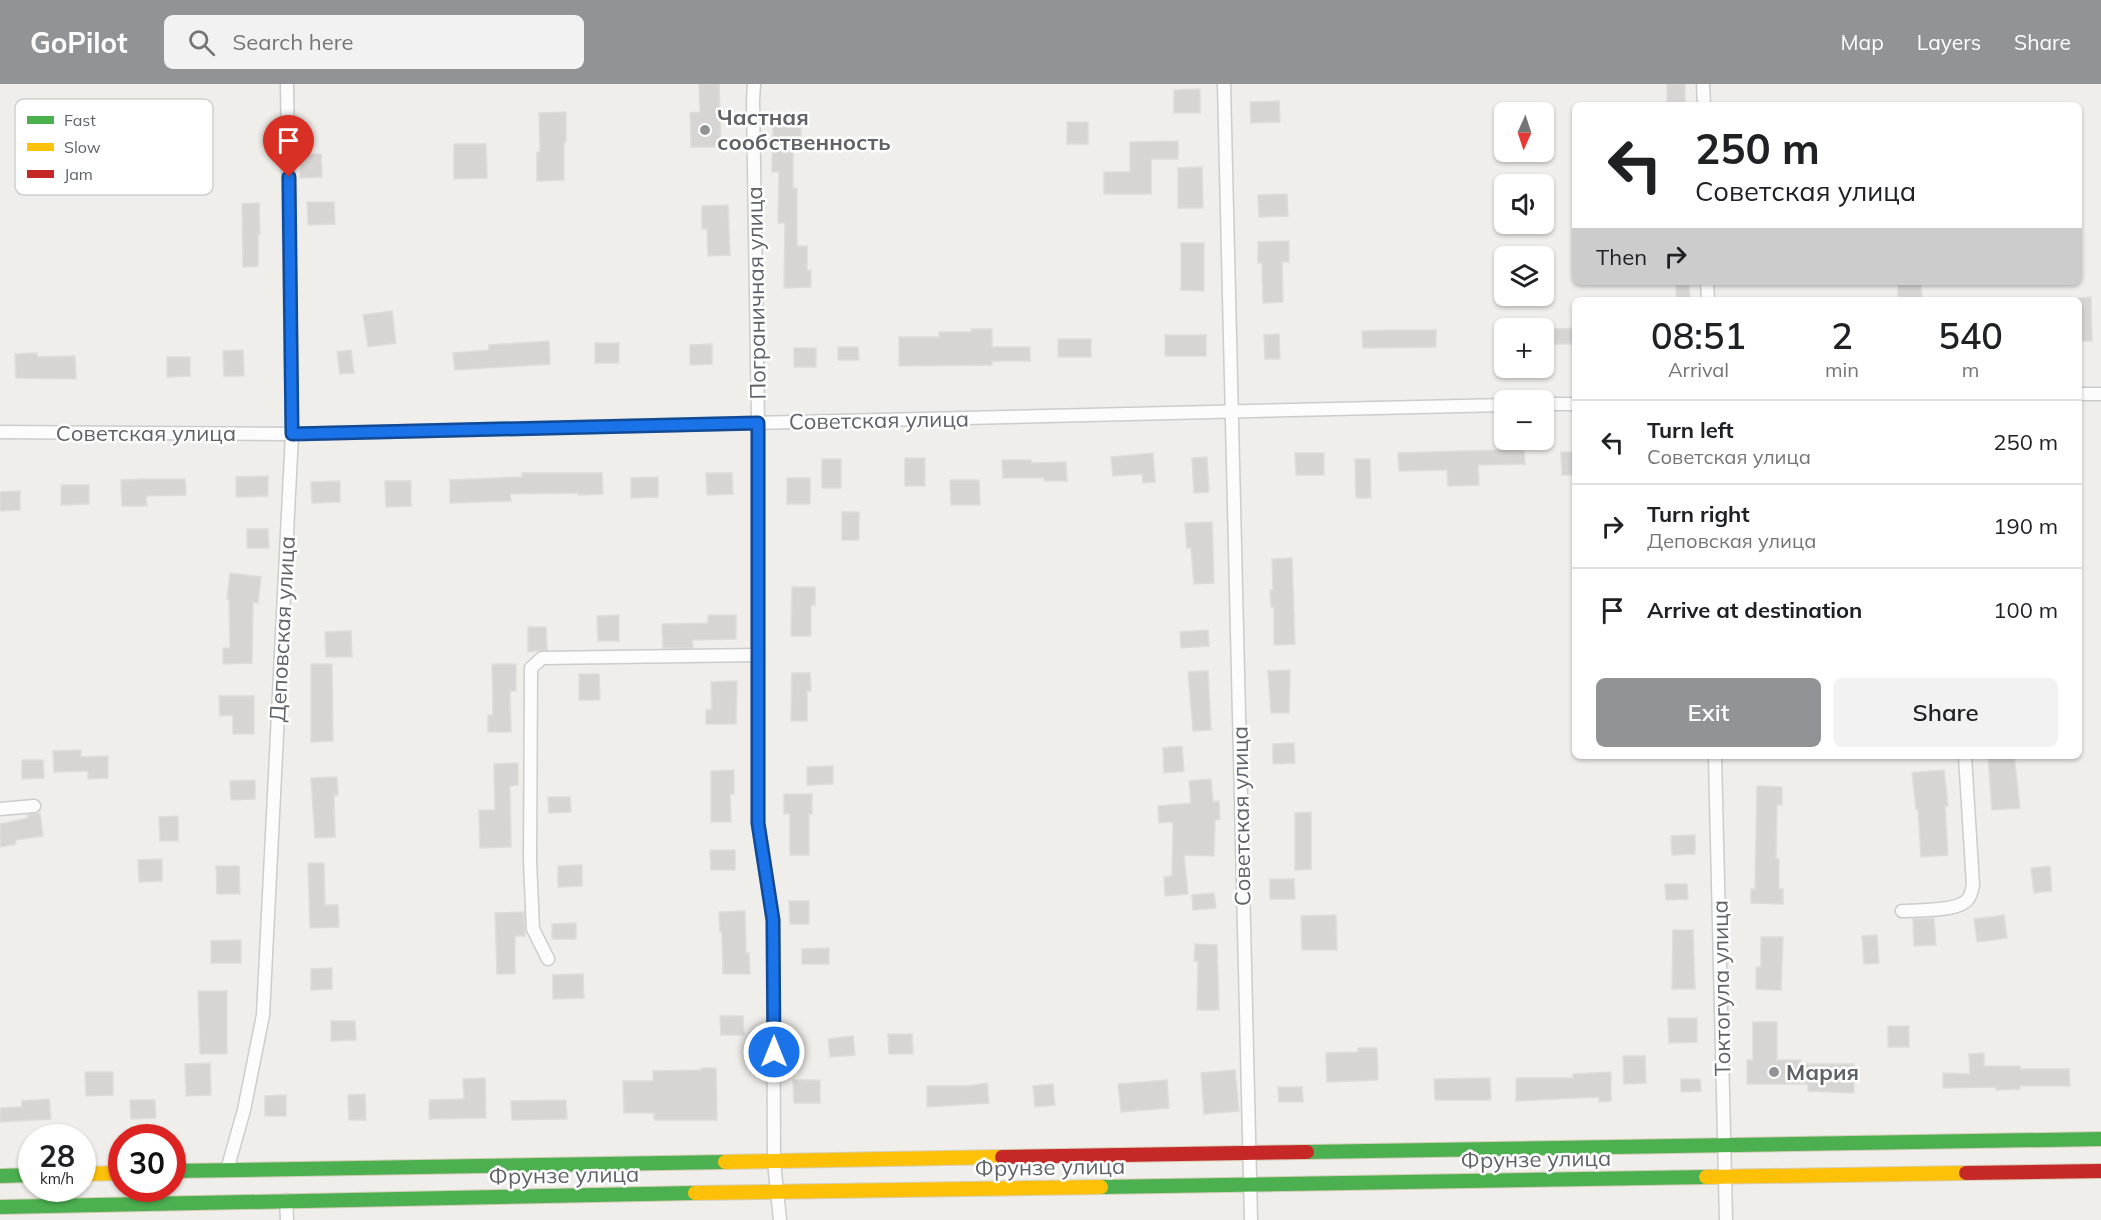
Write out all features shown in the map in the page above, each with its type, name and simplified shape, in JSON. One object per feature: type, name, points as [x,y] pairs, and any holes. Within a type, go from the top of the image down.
[{"type":"main road","name":"Фрунзе улица","points":[[186,1171],[288,1171],[2101,1139]]},
{"type":"main road","name":"Фрунзе улица","points":[[0,1207],[286,1200],[2101,1170]]},
{"type":"main road","points":[[0,1176],[18,1175]]},
{"type":"street","name":"Деповская улица","points":[[227,1170],[244,1110],[263,1015],[292,434],[287,84]]},
{"type":"street","name":"Пограничная улица","points":[[754,84],[758,423],[758,823],[773,920],[774,1161],[780,1220]]},
{"type":"street","name":"Советская улица","points":[[1224,84],[1251,1220]]},
{"type":"street","points":[[1703,84],[1704,102]]},
{"type":"street","points":[[2082,394],[2101,394]]},
{"type":"street","points":[[1554,404],[1572,404]]},
{"type":"street","name":"Советская улица","points":[[0,432],[310,434],[1494,405]]},
{"type":"street","points":[[548,959],[533,928],[530,861],[531,668],[542,658],[758,655]]},
{"type":"street","name":"Токтогула улица","points":[[1715,759],[1726,1220]]},
{"type":"street","points":[[1902,911],[1950,908],[1961,905],[1969,899],[1973,885],[1965,759]]},
{"type":"street","points":[[0,809],[34,806]]},
{"type":"street","points":[[286,1200],[287,1220]]},
{"type":"building","name":"Частная сообственность","points":[[699,84],[719,84],[721,147],[691,147],[690,113],[700,112]]},
{"type":"building","points":[[1667,84],[1685,84],[1685,102],[1667,102]]},
{"type":"building","points":[[1200,89],[1200,113],[1174,113],[1174,90]]},
{"type":"building","points":[[1279,101],[1280,122],[1251,123],[1250,102]]},
{"type":"building","points":[[566,112],[564,180],[537,181],[537,152],[540,152],[539,113]]},
{"type":"building","points":[[1067,122],[1088,122],[1088,144],[1067,144]]},
{"type":"building","points":[[773,123],[801,123],[801,144],[793,144],[793,188],[797,188],[797,246],[807,246],[807,270],[811,270],[811,287],[784,288],[785,223],[778,223],[779,172],[772,172]]},
{"type":"building","points":[[1178,141],[1178,159],[1151,159],[1151,194],[1104,194],[1104,172],[1130,172],[1130,142]]},
{"type":"building","points":[[454,144],[486,144],[487,178],[454,179]]},
{"type":"building","points":[[300,154],[321,154],[322,177],[300,178]]},
{"type":"building","points":[[1202,167],[1203,208],[1178,208],[1178,168]]},
{"type":"building","points":[[1287,194],[1288,216],[1259,217],[1258,195]]},
{"type":"building","points":[[307,202],[334,202],[335,224],[308,225]]},
{"type":"building","points":[[259,203],[258,266],[243,267],[242,204]]},
{"type":"building","points":[[728,205],[730,255],[708,256],[707,229],[702,229],[702,206]]},
{"type":"building","points":[[1289,241],[1289,262],[1282,262],[1283,302],[1263,303],[1262,263],[1258,263],[1258,242]]},
{"type":"building","points":[[1181,243],[1204,243],[1204,291],[1181,290]]},
{"type":"building","points":[[1676,285],[1689,285],[1690,297],[1676,297]]},
{"type":"building","points":[[1898,285],[1921,285],[1922,297],[1898,297]]},
{"type":"building","points":[[2091,297],[2092,341],[2082,341],[2082,298]]},
{"type":"building","points":[[392,311],[396,343],[368,347],[363,315]]},
{"type":"building","points":[[1572,328],[1572,344],[1555,344],[1555,329]]},
{"type":"building","points":[[971,329],[992,329],[992,347],[1030,347],[1030,361],[992,361],[992,365],[899,366],[899,337],[939,337],[939,332],[971,332]]},
{"type":"building","points":[[1436,330],[1436,347],[1363,348],[1362,331]]},
{"type":"building","points":[[1279,334],[1280,359],[1265,359],[1264,335]]},
{"type":"building","points":[[1165,335],[1206,335],[1206,356],[1165,356]]},
{"type":"building","points":[[1058,339],[1091,339],[1091,357],[1058,357]]},
{"type":"building","points":[[549,341],[550,364],[455,370],[453,353],[489,350],[489,345]]},
{"type":"building","points":[[595,343],[619,343],[619,363],[595,363]]},
{"type":"building","points":[[712,344],[712,364],[690,365],[690,345]]},
{"type":"building","points":[[838,347],[858,347],[859,360],[838,360]]},
{"type":"building","points":[[794,348],[816,348],[816,367],[794,367]]},
{"type":"building","points":[[243,350],[244,376],[224,376],[223,351]]},
{"type":"building","points":[[351,350],[354,373],[340,374],[337,352]]},
{"type":"building","points":[[37,353],[38,357],[75,356],[76,379],[16,378],[15,354]]},
{"type":"building","points":[[167,357],[190,357],[190,376],[167,377]]},
{"type":"building","points":[[1524,450],[1525,464],[1478,465],[1479,485],[1448,486],[1447,470],[1399,471],[1398,453]]},
{"type":"building","points":[[1561,452],[1572,452],[1572,475],[1562,475]]},
{"type":"building","points":[[1153,453],[1155,482],[1143,483],[1142,474],[1113,476],[1111,457]]},
{"type":"building","points":[[1295,453],[1324,453],[1324,475],[1296,475]]},
{"type":"building","points":[[1207,457],[1209,492],[1194,493],[1192,458]]},
{"type":"building","points":[[905,458],[925,458],[925,486],[905,486]]},
{"type":"building","points":[[822,459],[841,459],[841,488],[822,488]]},
{"type":"building","points":[[1355,459],[1370,459],[1371,498],[1356,498]]},
{"type":"building","points":[[1002,460],[1031,460],[1031,463],[1066,462],[1067,481],[1044,481],[1044,478],[1003,478]]},
{"type":"building","points":[[522,473],[602,473],[603,494],[510,494],[511,501],[450,503],[450,480],[522,477]]},
{"type":"building","points":[[706,473],[732,473],[733,494],[707,495]]},
{"type":"building","points":[[268,476],[268,496],[236,497],[236,477]]},
{"type":"building","points":[[658,477],[658,497],[631,498],[631,478]]},
{"type":"building","points":[[787,478],[810,478],[810,504],[787,504]]},
{"type":"building","points":[[185,479],[186,495],[146,496],[147,506],[122,506],[121,480]]},
{"type":"building","points":[[950,480],[979,480],[980,505],[951,505]]},
{"type":"building","points":[[340,481],[340,502],[312,503],[311,482]]},
{"type":"building","points":[[385,481],[411,481],[411,506],[386,507]]},
{"type":"building","points":[[61,485],[89,485],[89,504],[61,505]]},
{"type":"building","points":[[20,491],[20,510],[0,511],[0,492]]},
{"type":"building","points":[[842,512],[859,512],[859,540],[842,540]]},
{"type":"building","points":[[1212,522],[1214,583],[1194,584],[1191,548],[1187,548],[1185,523]]},
{"type":"building","points":[[247,529],[268,529],[269,548],[247,548]]},
{"type":"building","points":[[1292,558],[1295,644],[1274,645],[1274,607],[1271,607],[1270,590],[1273,590],[1272,559]]},
{"type":"building","points":[[230,573],[261,577],[258,603],[253,602],[252,663],[223,664],[223,648],[230,648],[229,599],[227,599]]},
{"type":"building","points":[[792,587],[815,587],[815,605],[811,605],[811,636],[791,636]]},
{"type":"building","points":[[619,615],[619,641],[598,641],[597,616]]},
{"type":"building","points":[[708,615],[736,615],[736,639],[692,640],[693,648],[663,648],[662,624],[708,623]]},
{"type":"building","points":[[528,627],[546,627],[547,650],[528,652]]},
{"type":"building","points":[[1208,630],[1209,646],[1181,648],[1180,632]]},
{"type":"building","points":[[351,631],[352,657],[326,657],[325,632]]},
{"type":"building","points":[[311,664],[332,664],[333,741],[311,742]]},
{"type":"building","points":[[492,664],[516,664],[516,691],[510,691],[511,732],[488,732],[488,715],[493,715]]},
{"type":"building","points":[[1290,670],[1289,713],[1271,713],[1268,671]]},
{"type":"building","points":[[1208,671],[1211,730],[1193,731],[1188,672]]},
{"type":"building","points":[[792,673],[810,673],[811,691],[807,691],[807,721],[791,721]]},
{"type":"building","points":[[579,674],[599,674],[600,700],[579,700]]},
{"type":"building","points":[[737,681],[736,724],[706,724],[706,710],[712,709],[711,682]]},
{"type":"building","points":[[219,696],[254,696],[254,734],[233,734],[233,715],[220,716]]},
{"type":"building","points":[[1294,743],[1295,763],[1273,764],[1273,744]]},
{"type":"building","points":[[1182,746],[1184,771],[1164,773],[1163,748]]},
{"type":"building","points":[[81,750],[81,757],[108,756],[108,778],[88,779],[88,771],[54,772],[53,751]]},
{"type":"building","points":[[1988,759],[2014,759],[2020,808],[1992,810]]},
{"type":"building","points":[[22,760],[43,760],[44,778],[22,779]]},
{"type":"building","points":[[518,763],[518,785],[510,786],[511,847],[480,848],[479,810],[495,810],[494,764]]},
{"type":"building","points":[[833,766],[833,784],[807,785],[807,767]]},
{"type":"building","points":[[734,770],[734,794],[730,794],[731,822],[711,822],[711,771]]},
{"type":"building","points":[[1944,770],[1948,806],[1945,806],[1948,855],[1921,857],[1918,809],[1916,809],[1912,773]]},
{"type":"building","points":[[337,777],[338,795],[334,795],[335,837],[315,838],[311,778]]},
{"type":"building","points":[[1211,779],[1213,802],[1219,801],[1220,819],[1215,820],[1214,856],[1184,855],[1188,894],[1165,896],[1164,877],[1172,876],[1173,822],[1159,823],[1158,806],[1191,803],[1189,781]]},
{"type":"building","points":[[255,780],[255,799],[231,800],[230,781]]},
{"type":"building","points":[[1757,786],[1782,787],[1782,805],[1777,805],[1776,859],[1779,859],[1779,889],[1783,889],[1783,904],[1751,903],[1751,889],[1755,889]]},
{"type":"building","points":[[784,794],[812,794],[812,814],[809,814],[809,855],[790,855],[790,814],[784,814]]},
{"type":"building","points":[[548,797],[570,797],[571,812],[549,813]]},
{"type":"building","points":[[1311,812],[1311,869],[1295,870],[1295,813]]},
{"type":"building","points":[[40,813],[43,836],[15,840],[16,844],[0,847],[0,824]]},
{"type":"building","points":[[178,816],[178,841],[160,841],[159,817]]},
{"type":"building","points":[[1695,835],[1695,854],[1672,855],[1671,836]]},
{"type":"building","points":[[710,850],[735,850],[735,870],[711,870]]},
{"type":"building","points":[[162,859],[162,881],[139,882],[138,860]]},
{"type":"building","points":[[308,863],[324,863],[325,905],[338,905],[339,927],[310,928]]},
{"type":"building","points":[[582,865],[582,886],[558,887],[558,866]]},
{"type":"building","points":[[216,866],[239,866],[240,894],[217,894]]},
{"type":"building","points":[[2050,866],[2052,891],[2034,893],[2031,868]]},
{"type":"building","points":[[1270,879],[1294,879],[1295,899],[1270,899]]},
{"type":"building","points":[[1665,884],[1687,884],[1688,899],[1666,900]]},
{"type":"building","points":[[1214,893],[1216,908],[1193,910],[1192,895]]},
{"type":"building","points":[[789,901],[809,901],[809,924],[790,924]]},
{"type":"building","points":[[745,911],[746,953],[749,953],[750,974],[723,974],[719,912]]},
{"type":"building","points":[[524,912],[525,936],[515,936],[515,974],[497,974],[495,913]]},
{"type":"building","points":[[1336,915],[1337,950],[1302,950],[1301,916]]},
{"type":"building","points":[[2004,915],[2007,938],[1977,942],[1974,919]]},
{"type":"building","points":[[1934,918],[1936,945],[1914,946],[1913,919]]},
{"type":"building","points":[[576,923],[576,939],[552,939],[552,924]]},
{"type":"building","points":[[1673,930],[1693,930],[1695,989],[1672,989]]},
{"type":"building","points":[[1877,935],[1879,963],[1864,964],[1862,936]]},
{"type":"building","points":[[1761,937],[1783,937],[1781,990],[1756,989],[1756,967],[1761,967]]},
{"type":"building","points":[[241,940],[241,963],[211,963],[211,941]]},
{"type":"building","points":[[1195,944],[1217,945],[1219,1010],[1197,1010],[1198,961],[1194,961]]},
{"type":"building","points":[[829,948],[829,964],[802,964],[802,949]]},
{"type":"building","points":[[332,968],[332,989],[311,990],[311,969]]},
{"type":"building","points":[[583,974],[584,998],[553,999],[553,975]]},
{"type":"building","points":[[198,991],[227,991],[227,1054],[200,1054]]},
{"type":"building","points":[[720,1016],[743,1016],[744,1035],[721,1035]]},
{"type":"building","points":[[1668,1018],[1697,1018],[1697,1042],[1669,1043]]},
{"type":"building","points":[[331,1021],[355,1021],[356,1040],[331,1041]]},
{"type":"building","points":[[1753,1022],[1777,1022],[1777,1060],[1801,1060],[1801,1064],[1854,1064],[1854,1093],[1808,1091],[1808,1084],[1747,1084],[1747,1060],[1753,1060]]},
{"type":"building","points":[[1888,1026],[1909,1026],[1909,1047],[1888,1047]]},
{"type":"building","points":[[888,1034],[912,1034],[913,1054],[889,1054]]},
{"type":"building","points":[[853,1036],[855,1055],[830,1057],[828,1039]]},
{"type":"building","points":[[1358,1048],[1377,1048],[1378,1080],[1327,1082],[1326,1053],[1358,1052]]},
{"type":"building","points":[[1984,1053],[1984,1066],[2069,1069],[2070,1086],[2020,1086],[2020,1089],[1996,1090],[1996,1087],[1943,1088],[1943,1073],[1970,1074],[1969,1054]]},
{"type":"building","points":[[1623,1056],[1645,1056],[1646,1083],[1624,1084]]},
{"type":"building","points":[[210,1063],[211,1095],[186,1096],[185,1064]]},
{"type":"building","points":[[701,1068],[716,1068],[717,1120],[654,1120],[654,1113],[624,1113],[623,1081],[653,1081],[653,1071],[701,1070]]},
{"type":"building","points":[[1235,1070],[1239,1111],[1204,1114],[1201,1073]]},
{"type":"building","points":[[85,1072],[113,1072],[113,1095],[86,1096]]},
{"type":"building","points":[[1611,1072],[1611,1101],[1599,1102],[1599,1097],[1516,1101],[1516,1078],[1573,1078],[1573,1074]]},
{"type":"building","points":[[485,1078],[486,1118],[429,1119],[429,1100],[464,1099],[463,1079]]},
{"type":"building","points":[[1490,1078],[1491,1100],[1435,1100],[1434,1079]]},
{"type":"building","points":[[1681,1079],[1700,1079],[1701,1091],[1681,1092]]},
{"type":"building","points":[[793,1080],[820,1080],[820,1103],[794,1103]]},
{"type":"building","points":[[1167,1080],[1169,1108],[1121,1112],[1118,1084]]},
{"type":"building","points":[[987,1083],[989,1103],[927,1107],[927,1086],[966,1086]]},
{"type":"building","points":[[1053,1084],[1055,1105],[1035,1107],[1033,1086]]},
{"type":"building","points":[[1278,1087],[1302,1087],[1303,1102],[1279,1102]]},
{"type":"building","points":[[365,1094],[366,1120],[349,1120],[348,1095]]},
{"type":"building","points":[[286,1095],[286,1116],[265,1116],[265,1096]]},
{"type":"building","points":[[49,1099],[51,1119],[0,1122],[0,1108],[22,1107],[22,1101]]},
{"type":"building","points":[[130,1100],[155,1100],[156,1118],[131,1119]]},
{"type":"building","points":[[566,1100],[567,1119],[512,1120],[511,1101]]},
{"type":"traffic: fast","points":[[1307,1152],[2101,1139]]},
{"type":"traffic: fast","points":[[186,1171],[725,1162]]},
{"type":"traffic: fast","points":[[0,1176],[18,1175]]},
{"type":"traffic: fast","points":[[1101,1187],[1706,1177]]},
{"type":"traffic: fast","points":[[0,1207],[695,1193]]},
{"type":"traffic: slow","points":[[725,1162],[1002,1157]]},
{"type":"traffic: slow","points":[[96,1174],[108,1173]]},
{"type":"traffic: slow","points":[[1706,1177],[1966,1173]]},
{"type":"traffic: slow","points":[[695,1193],[1101,1187]]},
{"type":"traffic: jam","points":[[1002,1157],[1307,1152]]},
{"type":"traffic: jam","points":[[1966,1173],[2101,1171]]},
{"type":"place","name":"Частная сообственность","points":[[705,130]]},
{"type":"place","name":"Мария","points":[[1774,1072]]},
{"type":"route","points":[[289,177],[292,434],[758,423],[758,823],[773,920],[774,1052]]}]
